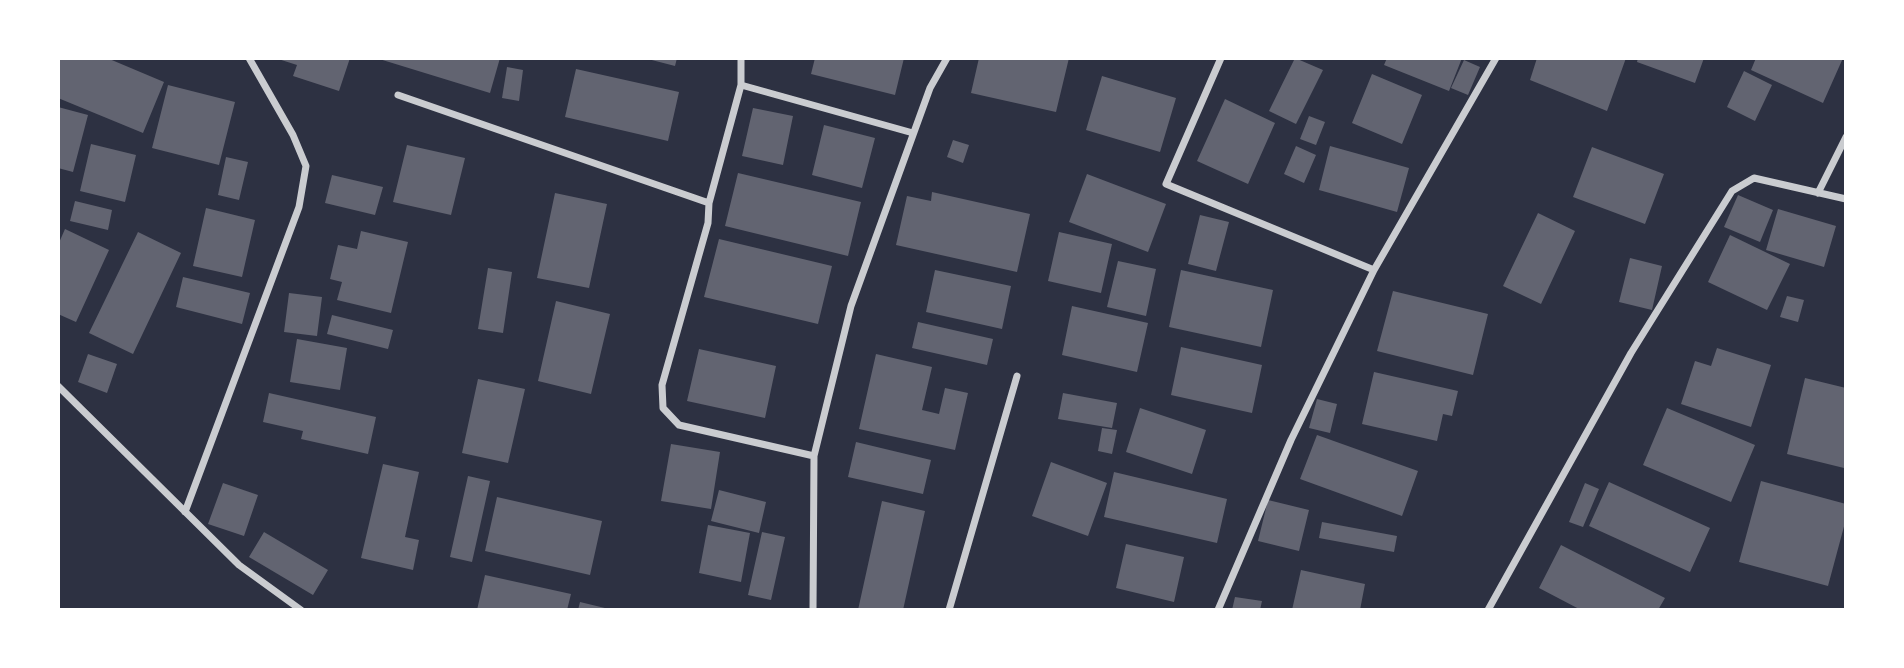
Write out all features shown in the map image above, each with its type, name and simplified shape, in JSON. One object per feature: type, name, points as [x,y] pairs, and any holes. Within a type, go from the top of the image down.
[{"type":"street","points":[[185,512],[295,220],[306,166],[293,135],[249,58]]},
{"type":"street","points":[[741,58],[741,85],[709,203],[708,223],[662,385],[663,408],[679,425],[814,456]]},
{"type":"street","points":[[813,610],[814,456],[851,306],[930,88],[947,58]]},
{"type":"street","points":[[1221,58],[1166,184],[1374,270]]},
{"type":"street","points":[[1218,610],[1291,440],[1374,270],[1496,58]]},
{"type":"street","points":[[741,85],[914,133]]},
{"type":"street","points":[[398,95],[709,203]]},
{"type":"street","points":[[1818,193],[1846,137]]},
{"type":"street","points":[[1488,610],[1631,353],[1731,191],[1754,178],[1846,199]]},
{"type":"street","points":[[949,610],[1017,376]]},
{"type":"street","points":[[58,386],[239,565],[301,610]]},
{"type":"building","points":[[58,58],[107,58],[164,82],[143,133],[58,98]]},
{"type":"building","points":[[275,58],[350,58],[339,91],[293,76],[297,65]]},
{"type":"building","points":[[376,58],[500,58],[490,93]]},
{"type":"building","points":[[644,58],[677,58],[675,66]]},
{"type":"building","points":[[815,58],[904,58],[895,95],[811,74]]},
{"type":"building","points":[[979,58],[1069,58],[1056,112],[971,93]]},
{"type":"building","points":[[1295,58],[1323,70],[1296,124],[1269,111]]},
{"type":"building","points":[[1387,58],[1462,58],[1449,91],[1384,65]]},
{"type":"building","points":[[1537,58],[1626,58],[1607,111],[1530,80]]},
{"type":"building","points":[[1638,58],[1704,58],[1695,83],[1637,62]]},
{"type":"building","points":[[1756,58],[1843,58],[1823,103],[1751,70]]},
{"type":"building","points":[[1464,60],[1480,67],[1468,95],[1451,88]]},
{"type":"building","points":[[507,67],[523,70],[519,101],[502,98]]},
{"type":"building","points":[[576,69],[679,92],[668,141],[565,117]]},
{"type":"building","points":[[1744,71],[1772,85],[1755,121],[1727,107]]},
{"type":"building","points":[[1372,74],[1422,95],[1402,144],[1352,123]]},
{"type":"building","points":[[1102,76],[1176,98],[1160,152],[1086,130]]},
{"type":"building","points":[[168,85],[235,102],[219,165],[152,148]]},
{"type":"building","points":[[1225,99],[1275,123],[1248,184],[1197,161]]},
{"type":"building","points":[[58,107],[88,115],[73,172],[58,168]]},
{"type":"building","points":[[753,108],[793,116],[783,165],[742,156]]},
{"type":"building","points":[[1309,116],[1325,122],[1316,145],[1300,139]]},
{"type":"building","points":[[824,125],[875,138],[862,188],[812,175]]},
{"type":"building","points":[[953,140],[969,145],[963,163],[947,157]]},
{"type":"building","points":[[91,144],[136,155],[125,202],[80,191]]},
{"type":"building","points":[[407,145],[465,158],[451,215],[393,202]]},
{"type":"building","points":[[1296,146],[1316,155],[1304,183],[1284,174]]},
{"type":"building","points":[[1330,146],[1409,168],[1397,212],[1319,190]]},
{"type":"building","points":[[1592,147],[1664,174],[1645,224],[1573,197]]},
{"type":"building","points":[[226,157],[248,162],[239,200],[218,195]]},
{"type":"building","points":[[738,173],[861,202],[848,256],[725,226]]},
{"type":"building","points":[[1087,174],[1166,204],[1148,252],[1069,222]]},
{"type":"building","points":[[332,175],[383,187],[375,215],[325,203]]},
{"type":"building","points":[[932,192],[1030,214],[1017,272],[896,245],[907,196],[931,201]]},
{"type":"building","points":[[555,193],[607,204],[589,288],[537,278]]},
{"type":"building","points":[[1738,195],[1773,210],[1760,242],[1724,227]]},
{"type":"building","points":[[75,201],[112,210],[108,230],[70,221]]},
{"type":"building","points":[[206,208],[255,220],[242,277],[193,266]]},
{"type":"building","points":[[1778,209],[1836,226],[1824,267],[1766,250]]},
{"type":"building","points":[[1538,213],[1575,231],[1541,304],[1503,286]]},
{"type":"building","points":[[1200,215],[1229,222],[1216,271],[1188,264]]},
{"type":"building","points":[[65,229],[109,250],[76,322],[58,314],[58,245]]},
{"type":"building","points":[[361,231],[408,242],[391,313],[337,300],[342,282],[330,279],[338,245],[357,249]]},
{"type":"building","points":[[138,232],[181,253],[133,354],[89,333]]},
{"type":"building","points":[[1059,232],[1112,244],[1101,293],[1048,281]]},
{"type":"building","points":[[1730,235],[1790,264],[1767,310],[1708,282]]},
{"type":"building","points":[[719,239],[832,266],[818,324],[704,297]]},
{"type":"building","points":[[1630,258],[1662,266],[1652,310],[1619,302]]},
{"type":"building","points":[[1118,261],[1156,269],[1146,316],[1107,307]]},
{"type":"building","points":[[488,268],[512,272],[503,333],[478,329]]},
{"type":"building","points":[[935,270],[1011,286],[1002,329],[926,312]]},
{"type":"building","points":[[1181,270],[1273,290],[1261,347],[1169,327]]},
{"type":"building","points":[[183,277],[250,293],[242,324],[176,307]]},
{"type":"building","points":[[1393,291],[1488,314],[1473,375],[1377,351]]},
{"type":"building","points":[[289,293],[322,297],[317,336],[284,332]]},
{"type":"building","points":[[1787,296],[1804,300],[1798,322],[1780,317]]},
{"type":"building","points":[[556,301],[610,314],[591,394],[538,381]]},
{"type":"building","points":[[1072,306],[1148,323],[1137,372],[1062,355]]},
{"type":"building","points":[[332,315],[393,330],[388,349],[327,334]]},
{"type":"building","points":[[918,322],[993,339],[987,365],[912,348]]},
{"type":"building","points":[[297,339],[347,348],[340,390],[290,382]]},
{"type":"building","points":[[1181,347],[1262,365],[1252,413],[1171,395]]},
{"type":"building","points":[[1717,348],[1771,365],[1751,427],[1681,404],[1695,361],[1711,366]]},
{"type":"building","points":[[699,349],[776,366],[765,418],[687,401]]},
{"type":"building","points":[[88,354],[117,364],[107,393],[78,382]]},
{"type":"building","points":[[876,354],[932,367],[922,410],[939,414],[945,388],[968,393],[955,450],[859,429]]},
{"type":"building","points":[[1374,372],[1458,391],[1452,416],[1443,414],[1437,441],[1362,424]]},
{"type":"building","points":[[1805,378],[1846,388],[1844,468],[1787,454]]},
{"type":"building","points":[[478,379],[525,389],[508,463],[462,453]]},
{"type":"building","points":[[269,393],[376,417],[368,454],[301,439],[303,431],[263,422]]},
{"type":"building","points":[[1063,393],[1117,403],[1112,428],[1058,419]]},
{"type":"building","points":[[1317,399],[1337,404],[1330,433],[1309,428]]},
{"type":"building","points":[[1140,408],[1206,430],[1192,474],[1126,452]]},
{"type":"building","points":[[1667,408],[1755,445],[1731,502],[1643,465]]},
{"type":"building","points":[[1102,428],[1117,430],[1112,454],[1098,451]]},
{"type":"building","points":[[1317,435],[1418,471],[1402,516],[1300,479]]},
{"type":"building","points":[[856,442],[931,460],[923,494],[848,477]]},
{"type":"building","points":[[671,444],[720,452],[711,509],[661,501]]},
{"type":"building","points":[[1051,462],[1107,483],[1088,536],[1032,516]]},
{"type":"building","points":[[383,464],[419,472],[405,537],[419,540],[413,570],[361,558]]},
{"type":"building","points":[[1114,472],[1227,499],[1217,543],[1104,517]]},
{"type":"building","points":[[468,476],[490,481],[472,562],[450,557]]},
{"type":"building","points":[[1761,481],[1846,504],[1846,519],[1828,586],[1739,562]]},
{"type":"building","points":[[1609,482],[1710,528],[1690,572],[1589,526]]},
{"type":"building","points":[[223,483],[258,495],[244,536],[208,524]]},
{"type":"building","points":[[1585,483],[1599,489],[1583,527],[1569,522]]},
{"type":"building","points":[[719,490],[766,502],[759,533],[711,521]]},
{"type":"building","points":[[497,497],[602,521],[590,575],[485,551]]},
{"type":"building","points":[[1268,500],[1309,510],[1299,551],[1258,541]]},
{"type":"building","points":[[882,501],[925,511],[903,610],[858,610]]},
{"type":"building","points":[[1322,522],[1397,536],[1394,552],[1319,538]]},
{"type":"building","points":[[708,525],[750,533],[741,582],[699,573]]},
{"type":"building","points":[[264,532],[328,570],[313,595],[249,557]]},
{"type":"building","points":[[762,532],[785,537],[771,600],[748,595]]},
{"type":"building","points":[[1126,544],[1184,557],[1174,602],[1116,588]]},
{"type":"building","points":[[1561,545],[1665,598],[1658,610],[1581,610],[1539,588]]},
{"type":"building","points":[[1301,570],[1365,584],[1360,610],[1292,610]]},
{"type":"building","points":[[485,575],[571,594],[567,610],[477,610]]},
{"type":"building","points":[[1235,597],[1262,601],[1260,610],[1232,610]]},
{"type":"building","points":[[580,602],[609,609],[609,610],[578,610]]}]
